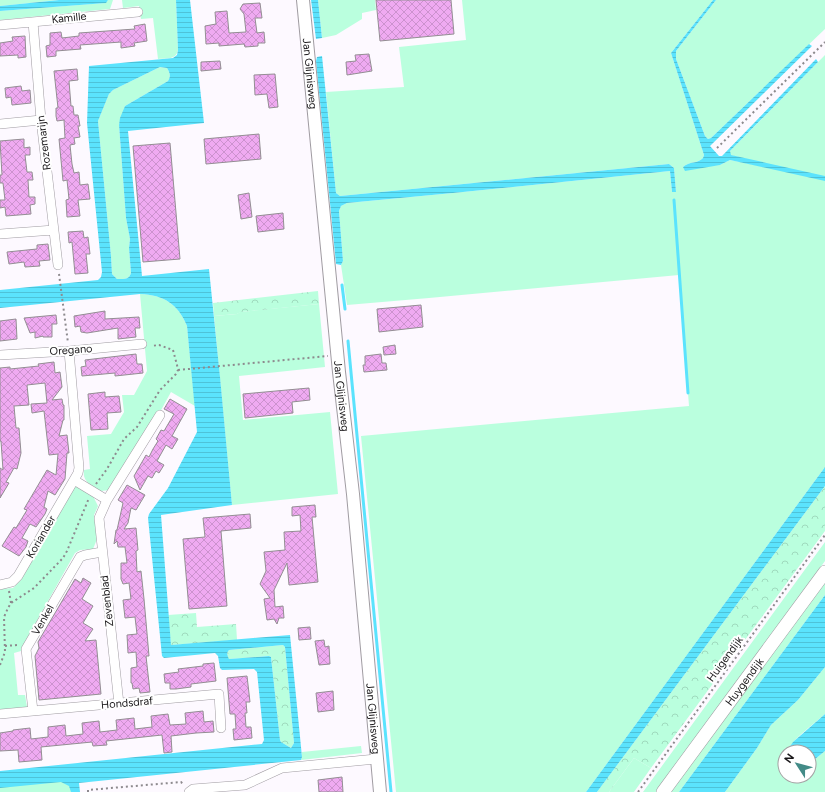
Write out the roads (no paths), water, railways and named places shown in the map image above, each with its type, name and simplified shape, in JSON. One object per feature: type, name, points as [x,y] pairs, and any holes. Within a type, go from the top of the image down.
[{"type":"main road","name":"Huygendijk","points":[[663,792],[825,572]]},
{"type":"street","name":"Jan Glijnisweg","points":[[303,0],[339,372],[353,494],[380,792]]},
{"type":"street","name":"Kamille","points":[[0,25],[138,12]]},
{"type":"street","name":"Rozemarijn","points":[[33,22],[41,120],[58,264]]},
{"type":"street","points":[[0,124],[41,120]]},
{"type":"street","points":[[0,234],[54,230]]},
{"type":"street","name":"Oregano","points":[[0,355],[69,351],[142,344]]},
{"type":"street","name":"Koriander","points":[[4,584],[12,582],[18,576],[74,480],[79,468],[69,351]]},
{"type":"street","name":"Zevenblad","points":[[119,704],[99,518],[107,500],[160,415]]},
{"type":"street","points":[[74,480],[107,500]]},
{"type":"street","name":"Venkel","points":[[33,711],[26,649],[80,557],[102,552]]},
{"type":"street","name":"Hondsdraf","points":[[0,714],[219,694],[221,728]]},
{"type":"street","points":[[189,791],[195,789],[245,785],[282,768],[376,759]]},
{"type":"water","points":[[59,0],[108,0],[106,3],[0,11],[0,6]]},
{"type":"water","points":[[176,0],[190,0],[204,123],[128,131],[142,276],[209,269],[232,505],[161,515],[171,645],[290,635],[302,757],[301,760],[79,783],[80,792],[71,792],[69,786],[61,782],[0,788],[0,771],[262,744],[264,740],[257,672],[254,669],[222,670],[220,668],[218,656],[215,653],[164,658],[162,656],[148,518],[149,514],[168,488],[197,432],[187,326],[183,318],[175,306],[169,302],[156,296],[140,294],[0,308],[0,290],[98,280],[101,277],[102,272],[87,123],[89,66],[173,58],[177,55]],"holes":[[[160,67],[167,68],[170,76],[168,81],[125,106],[120,118],[119,125],[126,218],[130,239],[129,248],[131,273],[128,278],[117,279],[112,274],[98,121],[109,94],[113,90]],[[283,645],[285,647],[294,743],[291,748],[280,740],[271,657],[229,659],[227,653],[229,650]]]},
{"type":"water","points":[[311,0],[318,0],[322,38],[316,39]]},
{"type":"water","points":[[713,0],[716,0],[676,51],[676,59],[705,136],[708,139],[711,138],[809,44],[812,46],[710,146],[719,156],[722,156],[816,59],[818,62],[730,151],[731,155],[825,176],[825,181],[730,160],[720,165],[685,171],[683,167],[685,165],[701,160],[704,155],[671,53]]},
{"type":"water","points":[[322,56],[336,193],[340,196],[669,164],[674,168],[676,192],[672,192],[670,171],[347,203],[341,206],[339,211],[343,261],[341,265],[336,264],[316,61],[317,57]]},
{"type":"water","points":[[825,467],[825,486],[597,792],[586,792]]},
{"type":"water","points":[[825,595],[825,667],[798,700],[771,725],[757,748],[725,792],[679,792]]},
{"type":"water","points":[[825,714],[825,751],[817,758],[817,744],[792,744]]},
{"type":"waterway","points":[[674,200],[688,393]]},
{"type":"waterway","points":[[342,285],[345,309]]},
{"type":"waterway","points":[[348,341],[391,792]]}]
